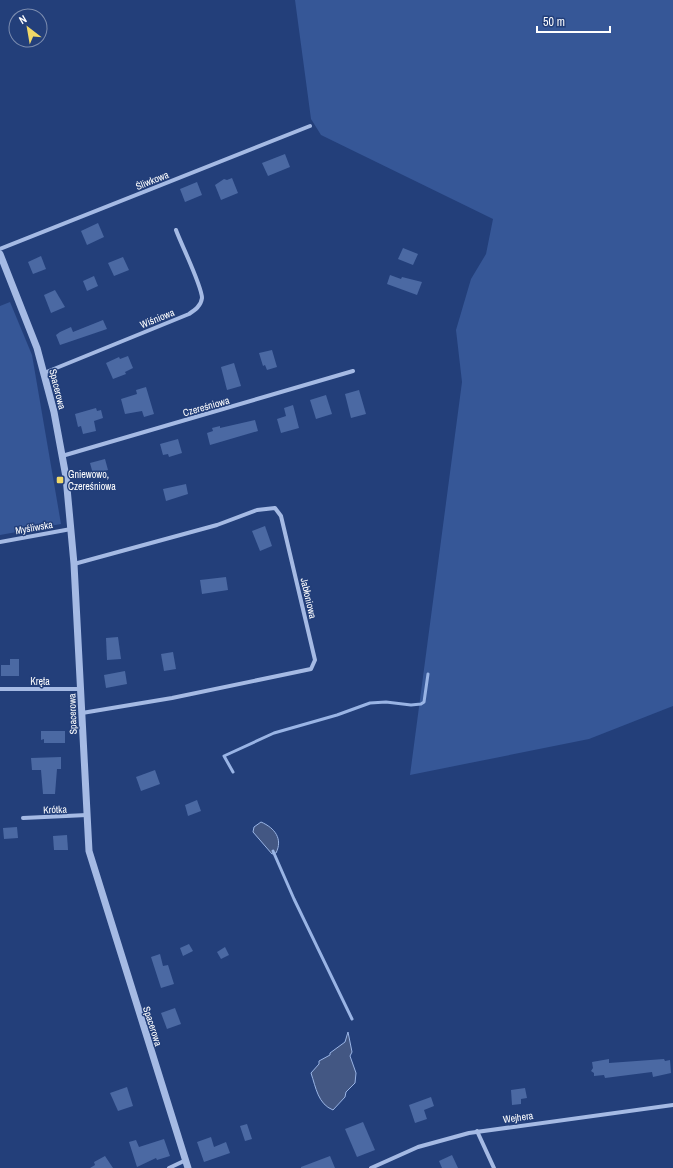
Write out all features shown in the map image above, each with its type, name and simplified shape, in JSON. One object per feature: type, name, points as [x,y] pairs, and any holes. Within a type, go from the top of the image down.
[{"type":"street","name":"Śliwkowa","points":[[0,249],[310,126]]},
{"type":"street","name":"Wiśniowa","points":[[44,373],[189,314],[197,308],[202,297],[176,230]]},
{"type":"street","name":"Spacerowa","points":[[0,254],[37,348],[54,412],[62,456],[74,564],[89,851],[188,1168]]},
{"type":"street","name":"Czereśniowa","points":[[62,456],[354,371]]},
{"type":"street","name":"Jabłoniowa","points":[[74,564],[217,525],[257,510],[275,508],[278,510],[283,524],[315,660],[311,670],[172,698],[82,713]]},
{"type":"street","name":"Myśliwska","points":[[0,542],[71,529]]},
{"type":"street","name":"Kręta","points":[[0,689],[81,689]]},
{"type":"street","name":"Krótka","points":[[24,818],[87,815]]},
{"type":"street","name":"Wejhera","points":[[371,1168],[445,1138],[477,1131],[673,1105]]},
{"type":"street","points":[[477,1131],[494,1168]]},
{"type":"street","points":[[169,1168],[186,1160]]},
{"type":"shaded area","points":[[295,0],[673,0],[673,706],[589,739],[410,775],[462,382],[456,330],[471,279],[486,254],[493,219],[321,135],[311,119]]},
{"type":"shaded area","points":[[10,302],[32,355],[61,524],[0,535],[0,306]]},
{"type":"shaded area","points":[[261,822],[270,827],[276,834],[279,843],[276,853],[272,854],[253,832],[254,827]]},
{"type":"shaded area","points":[[348,1032],[352,1052],[350,1056],[356,1073],[355,1083],[346,1092],[345,1097],[333,1110],[324,1104],[318,1095],[311,1073],[319,1064],[319,1061],[330,1055],[330,1053],[345,1042]]},
{"type":"building","points":[[285,154],[290,167],[268,176],[262,163]]},
{"type":"building","points":[[232,178],[238,193],[221,200],[215,185],[224,179],[227,180]]},
{"type":"building","points":[[197,182],[202,195],[185,202],[180,189]]},
{"type":"building","points":[[98,223],[104,237],[87,245],[81,231]]},
{"type":"building","points":[[403,248],[418,254],[413,265],[398,259]]},
{"type":"building","points":[[41,256],[46,269],[33,274],[28,262]]},
{"type":"building","points":[[123,257],[129,270],[114,276],[108,263]]},
{"type":"building","points":[[390,275],[401,279],[402,277],[422,282],[417,295],[387,284]]},
{"type":"building","points":[[94,276],[98,286],[87,291],[83,281]]},
{"type":"building","points":[[55,290],[65,307],[51,313],[44,295]]},
{"type":"building","points":[[103,320],[107,329],[60,345],[56,335],[60,332],[71,327],[73,332]]},
{"type":"building","points":[[272,350],[277,367],[267,370],[265,365],[263,366],[259,353]]},
{"type":"building","points":[[128,356],[133,368],[125,372],[126,374],[113,379],[106,363],[119,357],[120,359]]},
{"type":"building","points":[[234,363],[241,386],[227,390],[221,367]]},
{"type":"building","points":[[146,387],[154,414],[144,417],[142,411],[125,414],[121,399],[137,394],[136,390]]},
{"type":"building","points":[[359,390],[366,414],[351,418],[345,394]]},
{"type":"building","points":[[326,395],[332,414],[316,419],[310,400]]},
{"type":"building","points":[[293,405],[299,428],[281,433],[277,419],[286,416],[284,408]]},
{"type":"building","points":[[96,408],[97,411],[101,410],[103,418],[94,421],[96,431],[83,434],[81,426],[78,427],[75,414]]},
{"type":"building","points":[[255,420],[258,431],[210,445],[207,433],[213,431],[212,428],[220,426],[220,428]]},
{"type":"building","points":[[178,439],[182,453],[169,457],[168,454],[163,455],[160,444]]},
{"type":"building","points":[[105,459],[108,470],[93,474],[90,463]]},
{"type":"building","points":[[186,484],[188,494],[166,501],[163,489]]},
{"type":"building","points":[[265,526],[272,546],[260,551],[252,531]]},
{"type":"building","points":[[226,577],[228,590],[202,594],[200,580]]},
{"type":"building","points":[[118,637],[121,659],[107,660],[106,638]]},
{"type":"building","points":[[173,652],[176,669],[164,671],[161,654]]},
{"type":"building","points":[[10,659],[19,659],[19,676],[1,676],[1,665],[10,665]]},
{"type":"building","points":[[125,671],[127,684],[106,688],[104,675]]},
{"type":"building","points":[[41,731],[65,731],[65,743],[44,743],[44,739],[41,740]]},
{"type":"building","points":[[61,757],[61,769],[57,769],[55,794],[43,794],[41,770],[32,770],[31,758]]},
{"type":"building","points":[[155,770],[160,784],[141,791],[136,777]]},
{"type":"building","points":[[197,800],[201,811],[188,816],[185,805]]},
{"type":"building","points":[[17,827],[18,838],[4,839],[3,828]]},
{"type":"building","points":[[67,835],[68,850],[54,850],[53,836]]},
{"type":"building","points":[[189,944],[193,951],[183,956],[180,948]]},
{"type":"building","points":[[225,947],[229,955],[221,959],[217,952]]},
{"type":"building","points":[[160,954],[163,966],[168,965],[174,984],[161,988],[151,957]]},
{"type":"building","points":[[175,1008],[181,1024],[167,1029],[161,1013]]},
{"type":"building","points":[[609,1059],[609,1063],[664,1059],[665,1061],[670,1060],[671,1073],[653,1077],[652,1072],[605,1078],[604,1075],[594,1076],[594,1073],[591,1071],[593,1068],[592,1062]]},
{"type":"building","points":[[127,1087],[133,1106],[118,1111],[110,1093]]},
{"type":"building","points":[[525,1088],[527,1098],[521,1099],[521,1104],[512,1105],[511,1090]]},
{"type":"building","points":[[431,1097],[434,1106],[424,1110],[427,1119],[415,1123],[409,1105]]},
{"type":"building","points":[[363,1122],[375,1150],[357,1157],[345,1129]]},
{"type":"building","points":[[247,1124],[252,1139],[245,1141],[240,1126]]},
{"type":"building","points":[[211,1137],[214,1147],[226,1142],[230,1153],[204,1162],[197,1142]]},
{"type":"building","points":[[164,1139],[170,1156],[157,1160],[156,1158],[137,1167],[129,1142],[136,1140],[139,1147]]},
{"type":"building","points":[[452,1155],[458,1168],[442,1168],[439,1161]]},
{"type":"building","points":[[105,1156],[113,1168],[90,1168],[95,1165],[94,1162]]},
{"type":"building","points":[[330,1156],[335,1168],[301,1168],[301,1167]]},
{"type":"waterway","points":[[233,772],[224,756],[274,733],[337,715],[370,703],[386,702],[411,705],[421,704],[424,702],[428,674]]},
{"type":"waterway","points":[[273,851],[294,899],[352,1019]]},
{"type":"place","name":"Gniewowo, Czereśniowa","points":[[60,480]]}]
